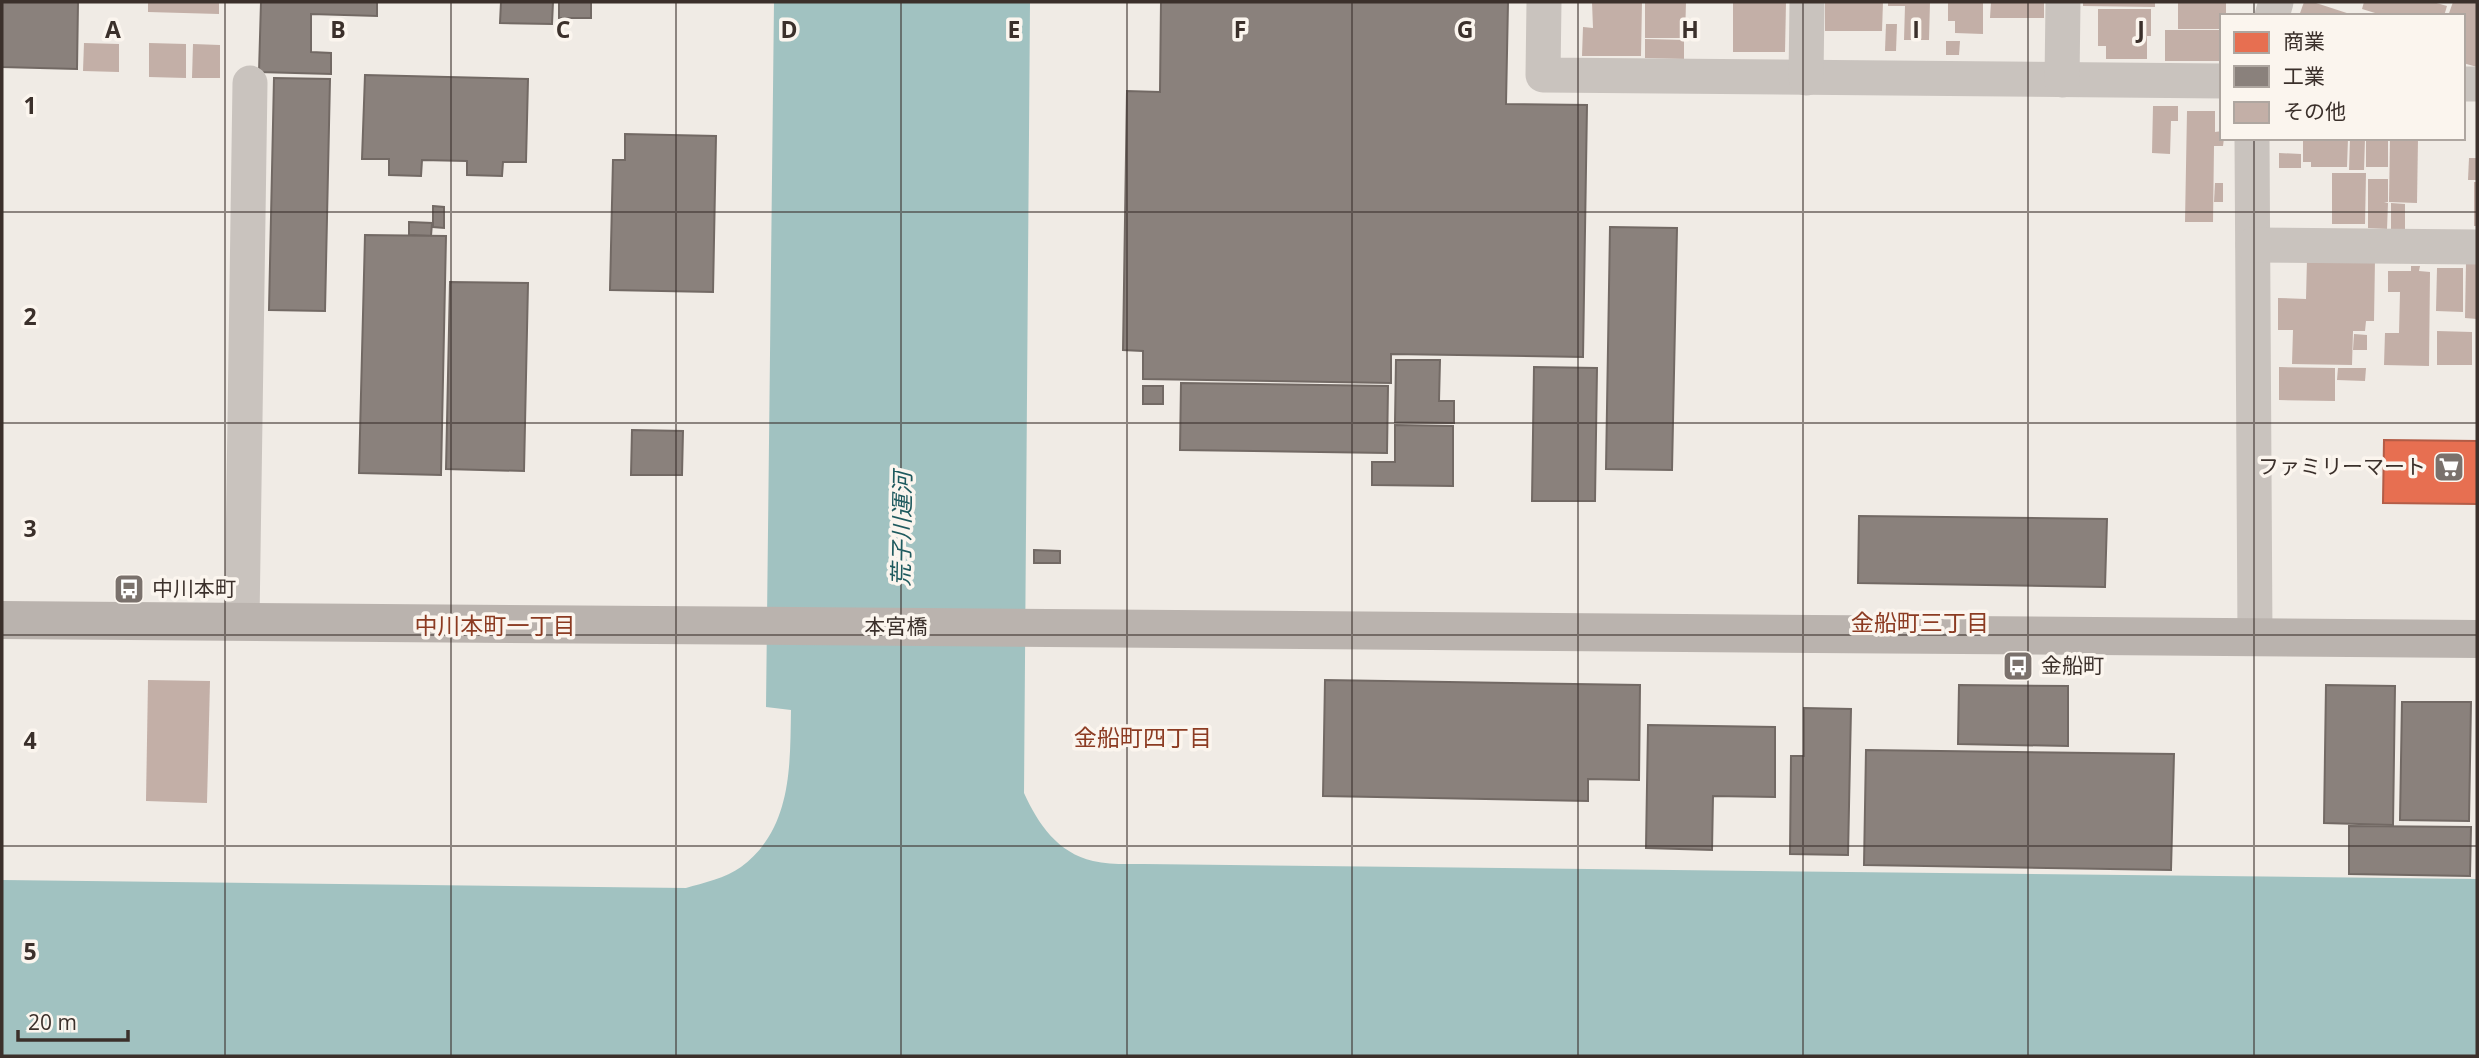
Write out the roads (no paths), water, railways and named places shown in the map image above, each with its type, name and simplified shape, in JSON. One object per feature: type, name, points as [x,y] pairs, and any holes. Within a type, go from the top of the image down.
[{"type":"street","points":[[1544,2],[1543,75],[2220,81]]},
{"type":"street","points":[[1806,78],[1807,2]]},
{"type":"street","points":[[2062,80],[2063,2]]},
{"type":"street","points":[[243,621],[250,83]]},
{"type":"street","points":[[2252,140],[2255,637]]},
{"type":"street","points":[[2253,245],[2477,247]]},
{"type":"street","name":"本宮橋","points":[[2,620],[2477,639]]},
{"type":"water","name":"荒子川運河","points":[[774,2],[1030,2],[1024,793],[1043,826],[1069,851],[1093,861],[1118,864],[2477,879],[2477,1056],[2,1056],[2,880],[686,888],[728,874],[758,852],[779,816],[785,796],[791,732],[791,710],[766,707]]},
{"type":"place","name":"ファミリーマート","points":[[2449,467]]},
{"type":"place","name":"中川本町","points":[[129,589]]},
{"type":"place","name":"金船町","points":[[2018,666]]},
{"type":"district","name":"金船町三丁目","points":[[1920,623]]},
{"type":"district","name":"中川本町一丁目","points":[[495,626]]},
{"type":"district","name":"金船町四丁目","points":[[1143,738]]}]
